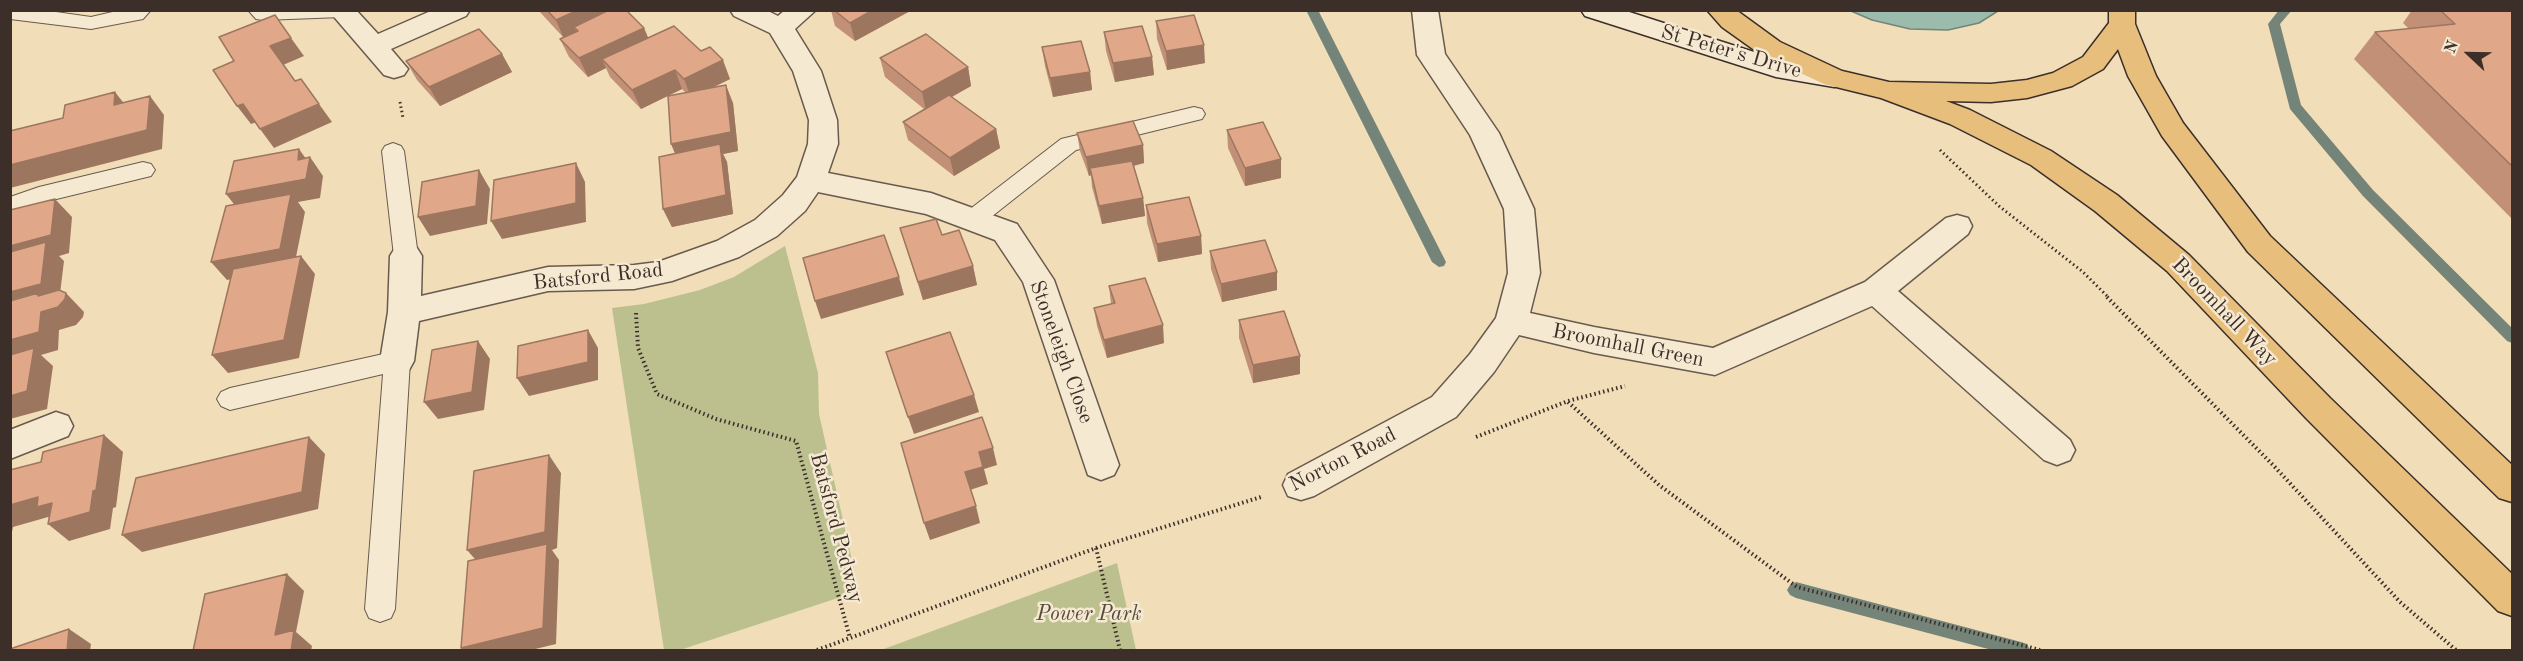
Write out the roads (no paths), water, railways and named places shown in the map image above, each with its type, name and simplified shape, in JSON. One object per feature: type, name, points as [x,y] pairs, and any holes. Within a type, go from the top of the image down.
[{"type":"highway","points":[[1720,10],[1731,21],[1770,48],[1834,78],[1889,91],[1992,93],[2027,89],[2062,80],[2094,63],[2122,17]]},
{"type":"highway","points":[[2122,17],[2142,76],[2172,129],[2259,244],[2512,487]]},
{"type":"highway","name":"Broomhall Way","points":[[1889,91],[1960,117],[2042,158],[2115,211],[2178,263],[2318,408],[2512,599]]},
{"type":"street","points":[[373,46],[457,10]]},
{"type":"street","name":"Batsford Road","points":[[404,312],[548,279],[634,277],[661,273],[728,249],[766,228],[794,203],[811,180],[823,144],[823,120],[792,19],[743,10]]},
{"type":"street","name":"Norton Road","points":[[1301,485],[1444,407],[1482,363],[1510,321],[1524,273],[1518,209],[1484,133],[1431,56],[1425,10]]},
{"type":"street","name":"St Peter's Drive","points":[[1594,10],[1776,68],[1834,78]]},
{"type":"street","points":[[342,11],[394,69]]},
{"type":"street","name":"Stoneleigh Close","points":[[811,180],[931,204],[1006,232],[1038,280],[1101,465]]},
{"type":"street","name":"Broomhall Green","points":[[1510,321],[1715,363],[1875,291],[1957,226]]},
{"type":"street","points":[[397,361],[404,312],[406,256]]},
{"type":"street","points":[[1875,291],[2057,450]]},
{"type":"street","points":[[10,445],[56,426]]},
{"type":"lane","points":[[10,13],[91,23],[136,14],[141,10]]},
{"type":"lane","points":[[258,10],[263,14],[342,11]]},
{"type":"lane","points":[[973,219],[1069,144],[1194,114]]},
{"type":"lane","points":[[393,151],[406,256]]},
{"type":"lane","points":[[10,206],[39,195],[143,170]]},
{"type":"lane","points":[[230,399],[397,361],[380,609]]},
{"type":"waterway","points":[[1312,10],[1439,262]]},
{"type":"waterway","points":[[2286,10],[2274,24],[2295,106],[2368,193],[2512,337]]},
{"type":"waterway","points":[[1796,590],[2021,650]]},
{"type":"park label","name":"Power Park","points":[[1089,614]]}]
